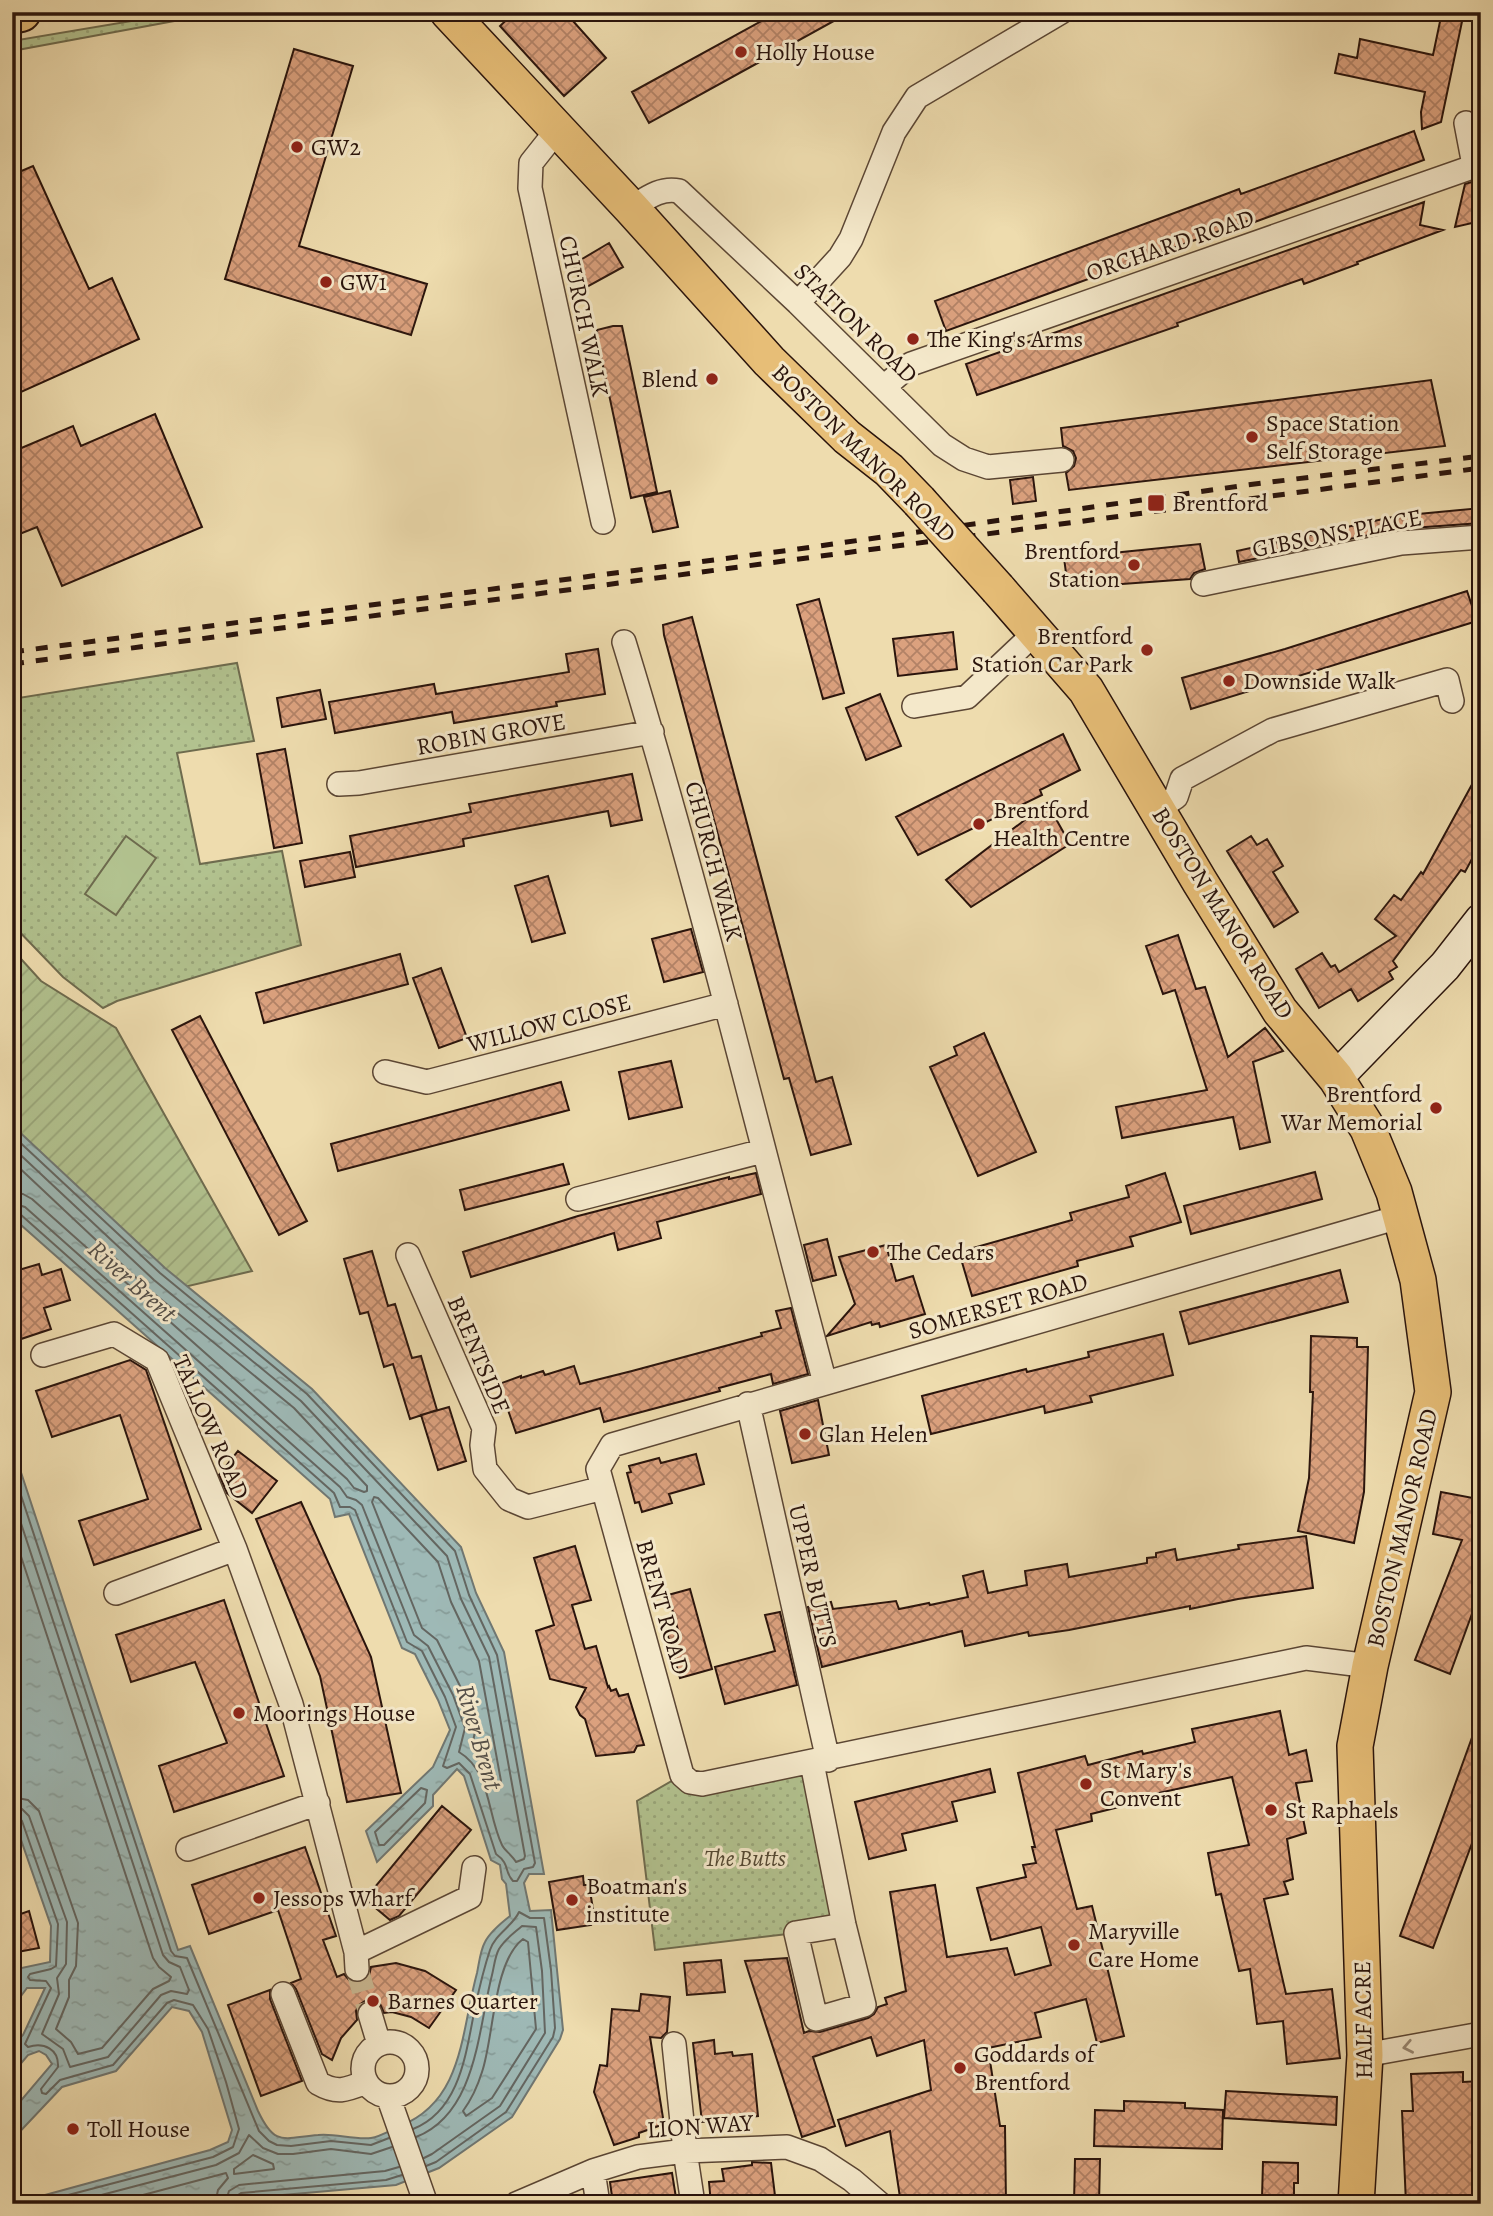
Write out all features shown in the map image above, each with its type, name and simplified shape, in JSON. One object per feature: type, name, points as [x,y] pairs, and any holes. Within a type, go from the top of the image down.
[{"type":"highway","points":[[12,14],[22,12]]},
{"type":"main road","name":"BOSTON MANOR ROAD","points":[[448,12],[769,360],[847,437],[889,470],[919,501],[1086,690],[1280,1011],[1336,1078],[1368,1129],[1394,1192],[1418,1280],[1433,1392],[1370,1666],[1355,1746],[1358,1835]]},
{"type":"main road","points":[[480,12],[484,52]]},
{"type":"main road","points":[[1336,1078],[1476,934]]},
{"type":"main road","name":"HALF ACRE","points":[[1356,2204],[1365,2055],[1358,1835]]},
{"type":"street","points":[[798,303],[841,257],[851,239],[894,132],[917,97],[1061,12]]},
{"type":"street","points":[[1466,123],[1477,165]]},
{"type":"street","name":"CHURCH WALK","points":[[558,129],[531,163],[530,188],[603,522]]},
{"type":"street","name":"ORCHARD ROAD","points":[[884,387],[911,364],[1477,165]]},
{"type":"street","name":"STATION ROAD","points":[[631,208],[669,189],[679,191],[798,303],[942,445],[964,458],[988,467],[1062,460]]},
{"type":"street","name":"GIBSONS PLACE","points":[[1203,584],[1401,543],[1481,537]]},
{"type":"street","points":[[914,706],[967,697],[1036,632]]},
{"type":"street","name":"CHURCH WALK","points":[[624,642],[652,732],[764,1151]]},
{"type":"street","points":[[1158,809],[1176,797],[1182,779],[1273,730],[1447,680],[1452,701]]},
{"type":"street","name":"ROBIN GROVE","points":[[339,784],[359,783],[652,732]]},
{"type":"street","name":"WILLOW CLOSE","points":[[385,1072],[427,1082],[726,1004]]},
{"type":"street","points":[[578,1199],[764,1151],[825,1383]]},
{"type":"street","name":"SOMERSET ROAD","points":[[612,1445],[1399,1217]]},
{"type":"street","name":"BRENTSIDE","points":[[408,1255],[484,1428],[482,1445],[485,1468],[509,1499],[528,1507],[603,1488]]},
{"type":"street","name":"TALLOW ROAD","points":[[43,1355],[114,1334],[157,1360],[235,1549],[291,1704],[356,1961],[470,1897],[474,1868]]},
{"type":"street","name":"UPPER BUTTS","points":[[748,1405],[820,1761]]},
{"type":"street","name":"BRENT ROAD","points":[[612,1445],[598,1469],[682,1775],[690,1782],[702,1784],[820,1761]]},
{"type":"street","points":[[116,1593],[235,1549]]},
{"type":"street","points":[[844,1925],[820,1761],[1306,1658],[1370,1666]]},
{"type":"street","points":[[188,1849],[318,1803]]},
{"type":"street","points":[[283,1994],[318,2083],[330,2090],[344,2091],[366,2082]]},
{"type":"street","points":[[370,2014],[379,2044]]},
{"type":"street","points":[[1365,2055],[1481,2034]]},
{"type":"street","points":[[392,2107],[416,2077],[417,2068],[411,2052],[396,2042],[379,2044],[365,2056],[362,2065],[371,2090],[392,2107],[424,2197]]},
{"type":"street","points":[[674,2044],[693,2204]]},
{"type":"street","name":"LION WAY","points":[[516,2204],[593,2171],[638,2157],[685,2151],[787,2147],[820,2160],[852,2180],[880,2204]]},
{"type":"street","points":[[593,2171],[598,2204]]},
{"type":"green space","points":[[185,12],[223,12],[12,51],[12,41]]},
{"type":"green space","points":[[237,663],[254,741],[177,753],[200,864],[282,851],[301,945],[117,1001],[103,1008],[63,977],[12,924],[12,699]]},
{"type":"green space","points":[[126,836],[156,858],[116,915],[85,894]]},
{"type":"green space","points":[[12,949],[41,981],[116,1028],[252,1271],[180,1288],[12,1139]]},
{"type":"green space","name":"The Butts","points":[[812,1763],[844,1925],[655,1950],[637,1801],[682,1775]]},
{"type":"water","name":"River Brent","points":[[12,1125],[165,1268],[312,1389],[461,1547],[476,1593],[504,1652],[544,1874],[529,1874],[524,1883],[530,1911],[551,1910],[563,2030],[512,2117],[439,2168],[396,2185],[260,2197],[222,2204],[12,2204],[210,2150],[228,2142],[232,2130],[202,2032],[189,2011],[172,2007],[116,2071],[62,2087],[12,2140],[12,2111],[52,2064],[46,2055],[39,2051],[28,2055],[12,2074],[12,2046],[23,2035],[45,1988],[27,1988],[12,2008],[12,1970],[50,1962],[51,1926],[12,1814],[12,1445],[178,1950],[190,1946],[258,2111],[275,2135],[281,2138],[324,2135],[371,2138],[421,2115],[437,2100],[457,2062],[483,1946],[493,1931],[510,1916],[506,1884],[502,1879],[500,1865],[491,1860],[464,1776],[457,1769],[433,1795],[433,1806],[377,1862],[366,1831],[433,1767],[450,1730],[415,1654],[402,1648],[349,1514],[335,1517],[330,1499],[12,1217]]},
{"type":"building","points":[[515,12],[565,12],[606,58],[564,96],[500,26]]},
{"type":"building","name":"Holly House","points":[[778,12],[850,12],[649,123],[632,92]]},
{"type":"building","points":[[1442,12],[1464,12],[1441,122],[1422,129],[1421,112],[1425,92],[1335,73],[1339,54],[1357,58],[1360,39],[1433,55]]},
{"type":"building","points":[[294,49],[353,66],[299,246],[427,284],[411,335],[225,279]]},
{"type":"building","points":[[1414,131],[1424,160],[1252,223],[1250,220],[946,331],[935,301],[1239,189],[1241,194]]},
{"type":"building","points":[[33,166],[89,289],[112,278],[139,339],[21,392],[12,374],[12,175]]},
{"type":"building","points":[[1481,179],[1481,221],[1455,227],[1465,184]]},
{"type":"building","points":[[1424,202],[1420,225],[1443,230],[1304,284],[1302,279],[1177,323],[1178,326],[977,395],[966,364]]},
{"type":"building","points":[[609,243],[623,267],[585,288],[572,265]]},
{"type":"building","points":[[622,326],[657,492],[631,498],[597,338],[597,330]]},
{"type":"building","name":"Space Station Self Storage","points":[[1431,380],[1445,446],[1069,490],[1066,473],[1074,466],[1076,458],[1073,451],[1063,446],[1061,428]]},
{"type":"building","points":[[155,414],[202,527],[62,586],[37,527],[12,537],[12,452],[73,426],[81,446]]},
{"type":"building","points":[[1033,477],[1036,501],[1013,504],[1010,480]]},
{"type":"building","points":[[670,491],[678,527],[653,532],[644,497]]},
{"type":"building","points":[[1481,508],[1481,523],[1398,529],[1239,562],[1237,551],[1397,516]]},
{"type":"building","name":"Brentford Station","points":[[1200,544],[1205,569],[1194,573],[1190,579],[1068,588],[1064,558]]},
{"type":"building","points":[[1467,591],[1477,621],[1191,709],[1182,678],[1285,649]]},
{"type":"building","points":[[819,599],[844,693],[823,699],[797,605]]},
{"type":"building","points":[[692,617],[816,1082],[832,1077],[851,1144],[811,1155],[789,1078],[784,1079],[664,635],[663,625]]},
{"type":"building","points":[[953,632],[957,669],[898,676],[893,639]]},
{"type":"building","points":[[598,649],[605,694],[556,702],[557,706],[454,723],[452,712],[335,733],[329,702],[434,684],[436,694],[569,672],[566,654]]},
{"type":"building","points":[[320,690],[326,719],[282,727],[277,698]]},
{"type":"building","points":[[880,694],[901,746],[866,760],[846,708]]},
{"type":"building","points":[[1063,734],[1080,770],[1040,790],[1042,795],[918,855],[896,817]]},
{"type":"building","points":[[285,749],[302,843],[274,848],[257,754]]},
{"type":"building","points":[[1481,768],[1481,842],[1465,872],[1461,870],[1393,961],[1397,967],[1389,972],[1393,979],[1358,1001],[1351,989],[1319,1008],[1296,969],[1322,953],[1331,967],[1335,965],[1339,972],[1396,936],[1375,919],[1394,895],[1401,900],[1421,872],[1423,874]]},
{"type":"building","points":[[632,774],[642,820],[611,826],[608,811],[463,839],[464,846],[356,867],[350,836],[471,812],[469,804]]},
{"type":"building","points":[[1047,803],[1070,844],[971,907],[946,880]]},
{"type":"building","points":[[1251,836],[1257,845],[1267,839],[1283,866],[1273,872],[1298,912],[1274,927],[1227,851]]},
{"type":"building","points":[[350,852],[355,877],[305,887],[300,861]]},
{"type":"building","points":[[548,876],[565,933],[532,942],[515,886]]},
{"type":"building","points":[[691,929],[703,972],[664,982],[652,939]]},
{"type":"building","points":[[1178,935],[1196,989],[1205,987],[1228,1057],[1265,1028],[1283,1051],[1253,1062],[1270,1142],[1240,1149],[1233,1117],[1122,1138],[1116,1107],[1207,1090],[1175,990],[1163,994],[1146,946]]},
{"type":"building","points":[[400,954],[408,984],[264,1023],[256,993]]},
{"type":"building","points":[[441,968],[467,1038],[439,1048],[413,978]]},
{"type":"building","points":[[200,1016],[307,1221],[279,1235],[172,1030]]},
{"type":"building","points":[[984,1033],[1036,1152],[978,1176],[930,1067],[957,1055],[954,1047]]},
{"type":"building","points":[[671,1061],[682,1107],[629,1119],[619,1072]]},
{"type":"building","points":[[561,1082],[569,1110],[338,1171],[331,1144]]},
{"type":"building","points":[[563,1164],[569,1184],[465,1210],[460,1190]]},
{"type":"building","points":[[1315,1172],[1322,1199],[1191,1234],[1184,1206]]},
{"type":"building","points":[[756,1173],[761,1194],[657,1222],[661,1238],[618,1250],[614,1233],[471,1277],[463,1252],[578,1216],[729,1177]]},
{"type":"building","points":[[1165,1173],[1181,1222],[1130,1237],[1133,1246],[1077,1261],[1078,1266],[972,1296],[959,1252],[1072,1220],[1070,1213],[1129,1197],[1126,1186]]},
{"type":"building","points":[[827,1239],[836,1275],[813,1281],[804,1245]]},
{"type":"building","points":[[886,1245],[896,1281],[913,1276],[925,1314],[880,1327],[879,1323],[872,1325],[871,1322],[827,1336],[855,1304],[839,1257]]},
{"type":"building","points":[[372,1251],[388,1306],[395,1304],[412,1358],[421,1356],[437,1410],[410,1419],[393,1364],[384,1367],[368,1312],[360,1314],[344,1259]]},
{"type":"building","points":[[39,1264],[42,1275],[61,1269],[70,1300],[44,1308],[51,1329],[12,1342],[12,1272]]},
{"type":"building","points":[[1340,1270],[1348,1302],[1189,1344],[1180,1312]]},
{"type":"building","points":[[791,1308],[808,1374],[773,1384],[771,1374],[719,1388],[720,1391],[604,1422],[600,1408],[516,1433],[499,1384],[521,1376],[543,1371],[545,1375],[574,1366],[580,1384],[632,1371],[762,1336],[761,1333],[781,1328],[776,1311]]},
{"type":"building","points":[[1163,1334],[1173,1375],[1090,1396],[1092,1402],[1045,1413],[1044,1406],[931,1434],[922,1396],[1026,1369],[1027,1372],[1089,1357],[1088,1352]]},
{"type":"building","points":[[1311,1336],[1357,1338],[1357,1347],[1368,1347],[1364,1492],[1354,1543],[1298,1531],[1309,1478],[1313,1392],[1310,1392]]},
{"type":"building","points":[[130,1360],[146,1370],[201,1529],[94,1565],[79,1521],[148,1499],[120,1415],[52,1437],[36,1391]]},
{"type":"building","points":[[818,1400],[829,1455],[792,1463],[780,1411]]},
{"type":"building","points":[[449,1407],[466,1461],[438,1470],[421,1415]]},
{"type":"building","points":[[238,1451],[277,1481],[252,1513],[227,1493],[219,1475]]},
{"type":"building","points":[[696,1454],[704,1484],[669,1494],[672,1503],[642,1512],[639,1502],[635,1503],[627,1473],[631,1472],[629,1466],[659,1458],[661,1463]]},
{"type":"building","points":[[1441,1492],[1478,1499],[1481,1497],[1481,1589],[1450,1674],[1415,1660],[1462,1540],[1433,1534]]},
{"type":"building","points":[[301,1502],[371,1657],[401,1793],[347,1802],[320,1676],[256,1519]]},
{"type":"building","points":[[1306,1536],[1313,1588],[1190,1609],[1190,1606],[1069,1630],[1029,1636],[1028,1632],[965,1646],[962,1631],[822,1667],[808,1607],[831,1602],[833,1609],[896,1601],[899,1609],[929,1603],[930,1605],[968,1597],[963,1576],[983,1571],[988,1593],[1027,1585],[1025,1571],[1067,1564],[1069,1577],[1147,1563],[1147,1558],[1156,1557],[1156,1553],[1175,1549],[1177,1560],[1239,1549],[1238,1545]]},
{"type":"building","points":[[575,1546],[591,1600],[572,1605],[585,1649],[596,1646],[608,1687],[611,1691],[616,1689],[619,1696],[628,1694],[644,1745],[637,1746],[634,1752],[596,1756],[585,1719],[576,1707],[586,1688],[550,1679],[536,1631],[554,1625],[534,1558]]},
{"type":"building","points":[[690,1589],[712,1669],[680,1678],[667,1633],[678,1630],[668,1595]]},
{"type":"building","name":"Moorings House","points":[[224,1600],[284,1776],[174,1812],[159,1766],[227,1743],[195,1662],[131,1682],[116,1635]]},
{"type":"building","points":[[780,1612],[797,1685],[725,1704],[715,1667],[775,1651],[765,1615]]},
{"type":"building","points":[[1280,1711],[1289,1755],[1306,1750],[1312,1781],[1296,1783],[1306,1833],[1287,1839],[1293,1879],[1284,1882],[1288,1894],[1264,1899],[1286,1994],[1332,1989],[1340,2058],[1287,2064],[1283,2021],[1257,2024],[1250,1969],[1239,1971],[1221,1894],[1216,1895],[1208,1853],[1249,1845],[1232,1777],[1154,1794],[1155,1798],[1091,1814],[1092,1821],[1056,1830],[1077,1909],[1092,1906],[1124,2036],[1097,2043],[1086,1999],[1035,2013],[1041,2037],[988,2048],[1000,2126],[1005,2126],[1006,2204],[901,2204],[890,2131],[846,2146],[838,2120],[931,2090],[924,2040],[877,2056],[871,2037],[813,2057],[835,2126],[802,2137],[745,1961],[787,1958],[804,2033],[820,2032],[868,2018],[878,2007],[887,2004],[885,1998],[906,1991],[890,1892],[935,1885],[947,1957],[1007,1948],[1015,1975],[1051,1965],[1041,1927],[991,1940],[977,1888],[1026,1877],[1023,1865],[1036,1863],[1032,1847],[1035,1847],[1018,1773],[1085,1756],[1088,1765],[1142,1751],[1143,1754],[1195,1742],[1192,1729]]},
{"type":"building","points":[[1478,1721],[1481,1722],[1481,1819],[1433,1948],[1400,1936]]},
{"type":"building","points":[[990,1769],[995,1792],[952,1802],[957,1821],[902,1834],[906,1850],[869,1859],[855,1802]]},
{"type":"building","points":[[442,1806],[471,1830],[399,1916],[390,1920],[365,1899]]},
{"type":"building","points":[[305,1847],[336,1936],[323,1940],[337,1977],[344,1974],[350,1981],[358,1983],[369,1976],[371,1967],[396,1963],[425,1971],[456,1990],[429,2028],[411,2017],[392,2012],[384,2013],[380,2004],[365,2001],[359,2005],[356,2011],[357,2020],[341,2038],[332,2060],[322,2054],[296,1989],[291,1983],[301,1979],[278,1910],[209,1934],[192,1885]]},
{"type":"building","name":"Boatman's institute","points":[[583,1876],[584,1885],[589,1885],[594,1915],[589,1916],[591,1925],[557,1930],[549,1882]]},
{"type":"building","points":[[29,1911],[39,1948],[12,1953],[12,1917]]},
{"type":"building","points":[[721,1960],[725,1992],[687,1995],[684,1963]]},
{"type":"building","points":[[270,1990],[270,1999],[302,2081],[261,2096],[228,2005]]},
{"type":"building","points":[[641,1994],[670,1997],[667,2032],[661,2038],[650,2037],[664,2124],[639,2133],[639,2137],[614,2145],[594,2092],[600,2065],[607,2066],[612,2009],[639,2011]]},
{"type":"building","points":[[714,2040],[715,2054],[752,2054],[758,2116],[702,2122],[693,2043]]},
{"type":"building","points":[[1463,2072],[1463,2082],[1481,2081],[1481,2204],[1406,2204],[1402,2111],[1413,2111],[1411,2074]]},
{"type":"building","points":[[1226,2091],[1337,2097],[1336,2125],[1224,2118]]},
{"type":"building","points":[[1124,2101],[1185,2103],[1185,2108],[1223,2110],[1222,2149],[1094,2146],[1095,2110],[1124,2111]]},
{"type":"building","points":[[1075,2159],[1100,2159],[1099,2204],[1074,2203]]},
{"type":"building","points":[[752,2162],[771,2163],[776,2204],[711,2204],[709,2182],[724,2181],[722,2169],[752,2165]]},
{"type":"building","points":[[1263,2162],[1298,2163],[1298,2183],[1294,2183],[1294,2199],[1262,2198]]},
{"type":"building","points":[[672,2173],[677,2204],[613,2204],[610,2182]]},
{"type":"tunnel","points":[[357,1969],[370,2014]]},
{"type":"railway","points":[[12,652],[798,549],[1247,485],[1481,456]]},
{"type":"railway","points":[[12,664],[1481,468]]},
{"type":"place","name":"Holly House","points":[[741,52]]},
{"type":"place","name":"GW2","points":[[297,147]]},
{"type":"place","name":"GW1","points":[[326,282]]},
{"type":"place","name":"The King's Arms","points":[[913,339]]},
{"type":"place","name":"Blend","points":[[712,379]]},
{"type":"place","name":"Space Station Self Storage","points":[[1252,437]]},
{"type":"place","name":"Brentford","points":[[1156,503]]},
{"type":"place","name":"Brentford Station","points":[[1134,565]]},
{"type":"place","name":"Brentford Station Car Park","points":[[1147,650]]},
{"type":"place","name":"Downside Walk","points":[[1229,681]]},
{"type":"place","name":"Brentford Health Centre","points":[[979,824]]},
{"type":"place","name":"Brentford War Memorial","points":[[1436,1108]]},
{"type":"place","name":"The Cedars","points":[[873,1252]]},
{"type":"place","name":"Glan Helen","points":[[805,1434]]},
{"type":"place","name":"Moorings House","points":[[239,1713]]},
{"type":"place","name":"St Mary's Convent","points":[[1086,1784]]},
{"type":"place","name":"St Raphaels","points":[[1271,1810]]},
{"type":"place","name":"Jessops Wharf","points":[[259,1898]]},
{"type":"place","name":"Boatman's institute","points":[[572,1900]]},
{"type":"place","name":"Maryville Care Home","points":[[1074,1945]]},
{"type":"place","name":"Barnes Quarter","points":[[373,2001]]},
{"type":"place","name":"Goddards of Brentford","points":[[960,2068]]},
{"type":"place","name":"Toll House","points":[[73,2129]]}]
